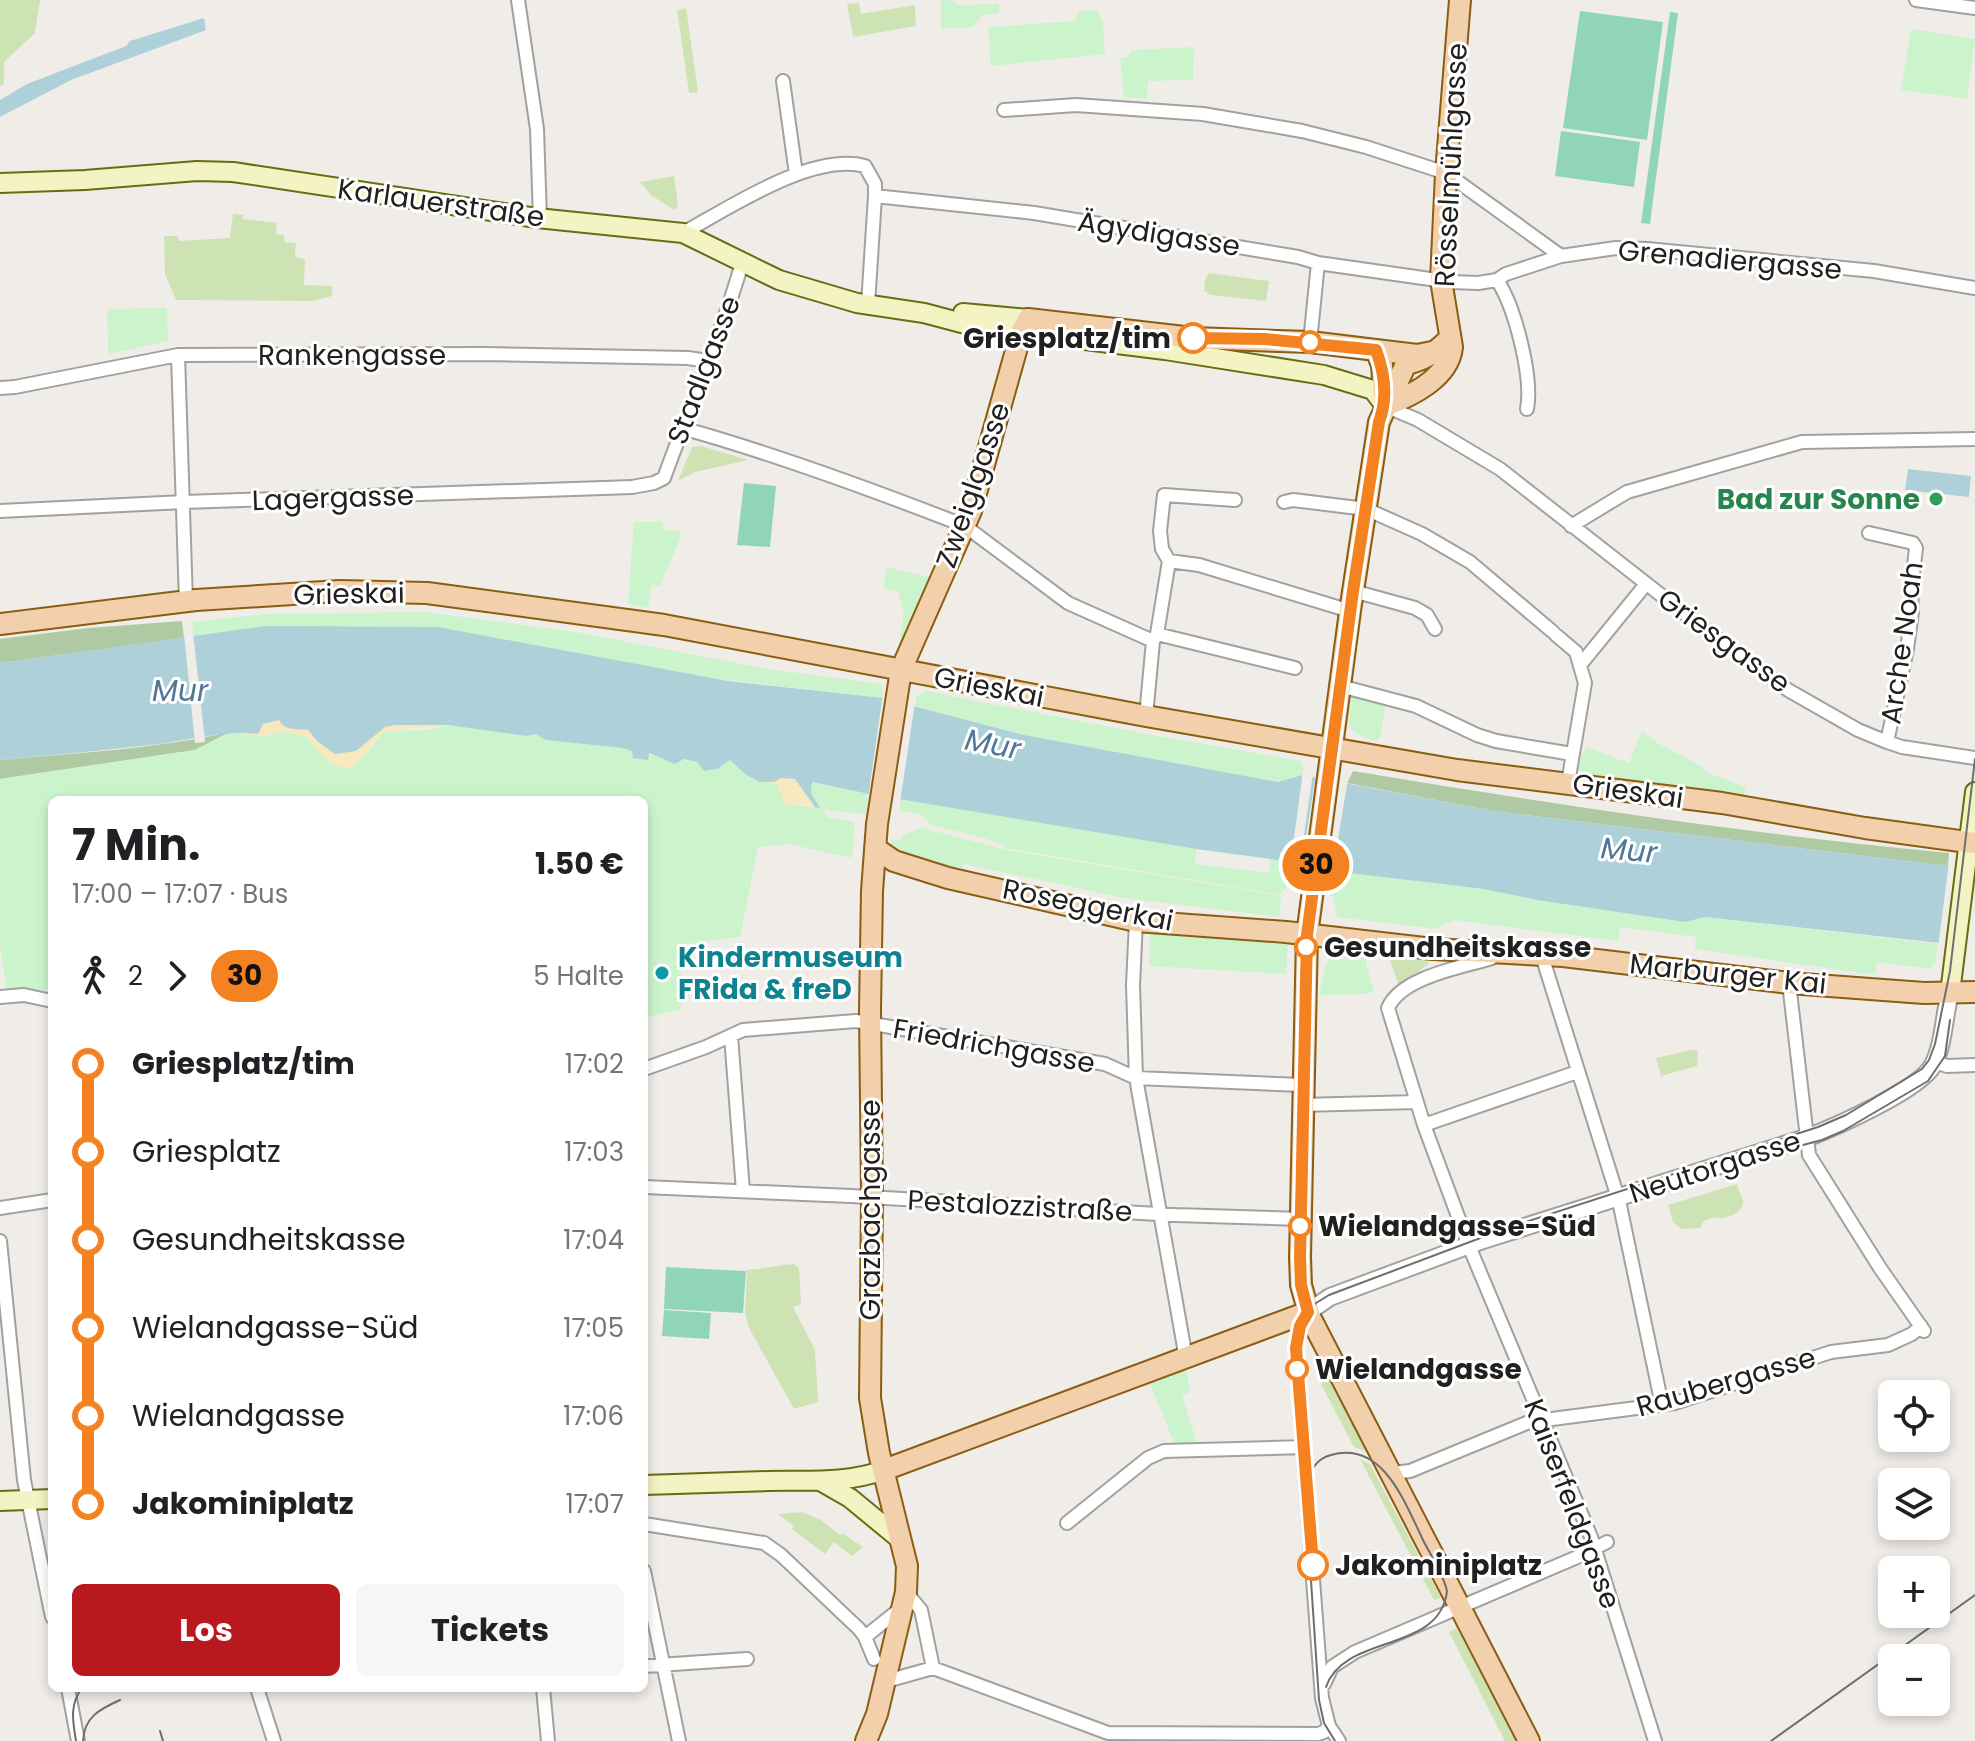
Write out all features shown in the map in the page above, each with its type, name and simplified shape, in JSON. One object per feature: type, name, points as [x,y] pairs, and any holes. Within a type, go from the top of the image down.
[{"type":"main road","name":"Rösselmühlgasse","points":[[1445,340],[1441,280],[1460,0]]},
{"type":"main road","name":"Karlauerstraße","points":[[0,183],[197,171],[233,172],[540,219],[683,233],[742,263],[802,288],[868,305],[924,313]]},
{"type":"main road","points":[[924,313],[962,313],[1324,375],[1373,390],[1385,406]]},
{"type":"main road","points":[[924,313],[973,326],[1005,342],[1015,353]]},
{"type":"main road","points":[[973,326],[1025,326],[1193,338],[1310,342],[1417,355],[1445,340]]},
{"type":"main road","name":"Zweiglgasse","points":[[877,824],[901,670],[965,526],[1025,326]]},
{"type":"main road","points":[[1445,340],[1422,361],[1406,364],[1379,422],[1307,935],[1301,1285],[1308,1312],[1529,1741]]},
{"type":"main road","points":[[1376,350],[1382,365],[1385,406]]},
{"type":"main road","name":"Grieskai","points":[[0,624],[186,602],[340,591],[427,593],[664,625],[1146,716],[1331,759],[1457,770],[1722,803],[1971,847]]},
{"type":"main road","points":[[1950,993],[1971,847],[1975,792]]},
{"type":"main road","name":"Grazbachgasse","points":[[866,1741],[877,1714],[904,1600],[907,1566],[870,1398],[870,1024],[877,824]]},
{"type":"main road","name":"Roseggerkai","points":[[875,848],[894,861],[948,878],[1136,921],[1307,935]]},
{"type":"main road","name":"Marburger Kai","points":[[1307,935],[1503,955],[1576,957],[1789,983],[1924,993],[1975,992]]},
{"type":"main road","points":[[648,1485],[822,1482],[864,1477],[1308,1312]]},
{"type":"main road","points":[[822,1482],[850,1498],[901,1540]]},
{"type":"main road","points":[[0,1501],[48,1499]]},
{"type":"street","points":[[518,0],[537,129],[540,219]]},
{"type":"street","points":[[1916,0],[1975,8]]},
{"type":"street","points":[[783,81],[796,174]]},
{"type":"street","points":[[1004,110],[1076,105],[1203,114],[1302,131],[1366,147],[1446,173],[1561,256]]},
{"type":"street","points":[[683,233],[796,174],[852,163],[865,166],[875,184],[868,305]]},
{"type":"street","name":"Ägydigasse","points":[[875,196],[1034,213],[1318,263],[1441,280]]},
{"type":"street","name":"Grenadiergasse","points":[[1441,280],[1478,283],[1497,280],[1506,274],[1561,256],[1616,248],[1874,271],[1975,288]]},
{"type":"street","name":"Stadlgasse","points":[[664,478],[724,322],[742,263]]},
{"type":"street","points":[[1310,342],[1318,263]]},
{"type":"street","points":[[1497,280],[1514,314],[1524,361],[1527,409]]},
{"type":"street","name":"Rankengasse","points":[[0,388],[178,355],[483,354],[708,361]]},
{"type":"street","points":[[178,355],[186,602]]},
{"type":"street","name":"Griesgasse","points":[[1385,406],[1418,420],[1500,469],[1788,690],[1858,730],[1887,742],[1975,758]]},
{"type":"street","points":[[682,428],[834,475],[965,526],[1068,603],[1155,637],[1295,668]]},
{"type":"street","points":[[1571,526],[1627,492],[1802,442],[1975,439]]},
{"type":"street","name":"Lagergasse","points":[[0,511],[632,487],[664,478]]},
{"type":"street","points":[[1146,716],[1155,637],[1169,561],[1162,549],[1160,531],[1164,495],[1235,500]]},
{"type":"street","points":[[1284,502],[1293,500],[1366,509],[1422,534],[1470,562],[1576,652],[1585,683],[1568,783]]},
{"type":"street","name":"Arche Noah","points":[[1869,533],[1913,543],[1916,548],[1907,649],[1887,742]]},
{"type":"street","points":[[1169,561],[1199,565],[1352,601],[1415,608],[1427,615],[1435,629]]},
{"type":"street","points":[[1581,664],[1646,584]]},
{"type":"street","points":[[1340,686],[1416,706],[1496,741],[1572,754]]},
{"type":"street","points":[[1136,921],[1133,985],[1136,1078],[1184,1347],[1183,1359]]},
{"type":"street","points":[[1414,983],[1434,966],[1433,949]]},
{"type":"street","points":[[1414,983],[1503,955]]},
{"type":"street","points":[[1542,956],[1618,1198],[1662,1405]]},
{"type":"street","name":"Kaiserfeldgasse","points":[[1414,983],[1391,1000],[1388,1008],[1424,1125],[1469,1246],[1594,1548],[1655,1741]]},
{"type":"street","points":[[1789,983],[1806,1138]]},
{"type":"street","points":[[1950,993],[1935,1062],[1947,1066],[1975,1065]]},
{"type":"street","points":[[0,997],[24,995],[48,1000]]},
{"type":"street","name":"Friedrichgasse","points":[[648,1067],[743,1030],[856,1021],[1105,1064],[1136,1078],[1231,1082],[1302,1095],[1417,1102]]},
{"type":"street","points":[[731,1036],[743,1191]]},
{"type":"street","name":"Neutorgasse","points":[[1308,1312],[1330,1297],[1469,1246],[1806,1138],[1848,1121],[1917,1082],[1929,1073],[1935,1062]]},
{"type":"street","points":[[1424,1125],[1577,1072]]},
{"type":"street","name":"Raubergasse","points":[[1392,1473],[1410,1471],[1529,1422],[1662,1405],[1722,1389],[1831,1352],[1888,1345],[1922,1328],[1812,1161],[1806,1138]]},
{"type":"street","name":"Pestalozzistraße","points":[[648,1187],[1301,1219]]},
{"type":"street","points":[[0,1208],[48,1201]]},
{"type":"street","points":[[0,1241],[27,1500],[48,1598]]},
{"type":"street","points":[[1308,1312],[1300,1326],[1296,1348],[1322,1691],[1329,1726],[1339,1741]]},
{"type":"street","points":[[1067,1523],[1148,1458],[1164,1451],[1304,1447]]},
{"type":"street","points":[[648,1525],[764,1543],[781,1555],[865,1637],[874,1659]]},
{"type":"street","points":[[1322,1691],[1332,1667],[1355,1652],[1607,1542]]},
{"type":"street","points":[[648,1590],[679,1741]]},
{"type":"street","points":[[865,1637],[904,1600]]},
{"type":"street","name":"Grazbachgasse","points":[[904,1600],[921,1610],[933,1668]]},
{"type":"street","points":[[648,1666],[747,1659]]},
{"type":"street","points":[[883,1682],[933,1668],[1108,1733],[1318,1734],[1329,1726]]},
{"type":"street","points":[[69,1692],[78,1741]]},
{"type":"street","points":[[259,1692],[274,1741]]},
{"type":"street","points":[[543,1692],[548,1741]]},
{"type":"green space","points":[[0,0],[40,0],[35,33],[4,62],[4,84],[0,86]]},
{"type":"green space","points":[[941,0],[956,1],[957,5],[999,4],[999,13],[983,15],[973,27],[941,29]]},
{"type":"green space","points":[[859,3],[861,14],[915,5],[916,26],[853,37],[847,4]]},
{"type":"green space","points":[[686,8],[698,92],[689,93],[677,10]]},
{"type":"green space","points":[[1097,9],[1103,23],[1105,54],[991,66],[990,27],[1074,21],[1079,12]]},
{"type":"green space","points":[[1580,11],[1663,22],[1647,140],[1563,128]]},
{"type":"green space","points":[[1670,12],[1678,13],[1650,224],[1641,223]]},
{"type":"green space","points":[[1911,29],[1975,39],[1967,99],[1901,90]]},
{"type":"green space","points":[[1194,47],[1193,80],[1148,81],[1147,99],[1124,97],[1120,58],[1127,57],[1132,50]]},
{"type":"green space","points":[[1561,131],[1640,142],[1634,187],[1555,176]]},
{"type":"green space","points":[[674,176],[678,205],[675,210],[652,196],[640,182]]},
{"type":"green space","points":[[233,214],[243,215],[243,219],[277,223],[276,234],[284,235],[285,242],[296,243],[295,257],[305,259],[304,285],[332,286],[332,296],[313,301],[176,300],[165,274],[164,236],[178,236],[179,241],[230,238]]},
{"type":"green space","points":[[1209,273],[1269,281],[1266,301],[1211,295],[1204,291]]},
{"type":"green space","points":[[167,308],[168,341],[108,354],[107,309]]},
{"type":"green space","points":[[701,446],[748,460],[695,472],[678,481],[692,447]]},
{"type":"green space","points":[[744,483],[776,486],[770,547],[737,545]]},
{"type":"green space","points":[[634,522],[663,522],[663,529],[681,532],[661,586],[652,585],[648,608],[628,604]]},
{"type":"green space","points":[[887,567],[932,578],[898,654],[904,609],[899,592],[883,588]]},
{"type":"green space","points":[[425,612],[582,633],[762,668],[881,684],[883,698],[265,626],[193,636],[192,622],[265,614]]},
{"type":"green space","points":[[182,621],[184,638],[0,663],[0,639]]},
{"type":"green space","points":[[926,691],[1301,761],[1304,768],[1302,775],[1278,782],[1024,735],[915,706],[916,696]]},
{"type":"green space","points":[[1351,696],[1386,703],[1380,738],[1375,741],[1353,731],[1349,721]]},
{"type":"green space","points":[[448,725],[526,736],[536,734],[545,740],[623,748],[632,751],[633,758],[653,756],[671,761],[698,762],[701,768],[717,769],[730,760],[745,774],[760,782],[777,784],[785,805],[819,807],[811,793],[811,782],[869,794],[866,814],[823,810],[827,817],[855,822],[852,858],[788,844],[758,847],[740,937],[680,945],[681,1009],[648,1017],[648,796],[48,796],[48,989],[7,991],[0,946],[0,779],[195,750],[230,732],[259,737],[283,732],[305,736],[330,764],[346,768],[356,765],[385,731],[426,730]]},
{"type":"green space","points":[[1642,731],[1708,773],[1746,787],[1743,802],[1578,779],[1580,761],[1586,747],[1629,763]]},
{"type":"green space","points":[[230,732],[195,750],[0,779],[0,760],[145,746]]},
{"type":"green space","points":[[1353,771],[1650,817],[1949,853],[1948,866],[1493,811],[1347,783]]},
{"type":"green space","points":[[901,799],[1196,849],[1195,864],[1269,873],[1271,859],[1290,863],[1286,890],[1282,890],[1281,895],[1006,848],[984,838],[931,825],[920,814],[899,811]]},
{"type":"green space","points":[[922,828],[1007,850],[1281,896],[1280,917],[1124,898],[964,864],[961,869],[942,866],[916,859],[891,846],[891,839],[902,841],[902,835]]},
{"type":"green space","points":[[1332,871],[1484,889],[1685,922],[1705,917],[1938,944],[1935,963],[1929,969],[1877,962],[1875,975],[1695,949],[1696,937],[1620,927],[1618,941],[1454,920],[1435,929],[1337,917],[1333,897],[1330,896]]},
{"type":"green space","points":[[1150,933],[1288,943],[1286,974],[1149,966]]},
{"type":"green space","points":[[1336,953],[1367,958],[1374,991],[1366,994],[1319,995],[1326,964]]},
{"type":"green space","points":[[1388,954],[1429,959],[1428,964],[1401,984]]},
{"type":"green space","points":[[1698,1051],[1697,1066],[1661,1076],[1656,1058]]},
{"type":"green space","points":[[1737,1184],[1743,1201],[1737,1213],[1704,1221],[1700,1228],[1681,1229],[1673,1222],[1668,1205]]},
{"type":"green space","points":[[794,1264],[799,1268],[801,1304],[793,1307],[815,1350],[818,1402],[794,1409],[749,1328],[745,1314],[747,1270]]},
{"type":"green space","points":[[666,1267],[746,1271],[743,1313],[664,1309]]},
{"type":"green space","points":[[664,1310],[711,1313],[709,1339],[662,1336]]},
{"type":"green space","points":[[1186,1367],[1190,1392],[1182,1395],[1197,1443],[1175,1445],[1149,1381]]},
{"type":"green space","points":[[1328,1376],[1368,1452],[1354,1447],[1322,1386],[1322,1377]]},
{"type":"green space","points":[[1360,1459],[1370,1464],[1441,1598],[1434,1600]]},
{"type":"green space","points":[[802,1512],[821,1520],[863,1547],[852,1556],[834,1542],[825,1554],[778,1514]]},
{"type":"green space","points":[[1457,1628],[1516,1741],[1505,1741],[1449,1632]]},
{"type":"sand","points":[[279,720],[289,727],[308,730],[317,741],[356,751],[384,727],[448,725],[387,733],[374,741],[352,767],[344,768],[329,762],[304,736],[267,734],[259,737],[230,732],[241,732]]},
{"type":"sand","points":[[781,778],[795,779],[814,805],[785,805],[778,792],[760,782],[774,782]]},
{"type":"water","points":[[204,18],[206,30],[71,80],[0,117],[0,100],[27,84],[126,46],[130,41]]},
{"type":"water","points":[[1908,469],[1971,476],[1969,497],[1905,490]]},
{"type":"water","name":"Mur","points":[[265,626],[438,627],[728,681],[883,698],[1024,735],[1278,782],[1302,775],[1493,811],[1973,869],[1975,947],[1705,917],[1685,922],[1484,889],[1332,871],[812,782],[811,793],[820,808],[815,807],[795,779],[760,782],[745,774],[730,760],[717,769],[704,771],[697,762],[684,759],[675,764],[649,753],[648,760],[633,758],[632,751],[623,748],[545,740],[536,734],[526,736],[448,725],[385,727],[356,751],[335,754],[308,730],[288,728],[279,720],[263,724],[258,734],[222,734],[160,744],[0,760],[0,663]]},
{"type":"pier","points":[[193,632],[205,742],[195,743],[184,634]]},
{"type":"pier","points":[[883,694],[915,702],[900,803],[868,798]]},
{"type":"pier","points":[[1303,771],[1313,773],[1299,869],[1290,867]]},
{"type":"pier","points":[[1316,773],[1348,779],[1332,875],[1301,869]]},
{"type":"pier","points":[[1949,862],[1975,865],[1975,951],[1938,948]]},
{"type":"tram line","points":[[1335,1741],[1324,1723],[1319,1700],[1292,1348],[1301,1319],[1329,1295],[1507,1228],[1818,1127],[1846,1115],[1922,1069],[1935,1044],[1950,971],[1975,759]]},
{"type":"tram line","points":[[1784,1150],[1843,1131],[1928,1081],[1945,1056],[1950,1020]]},
{"type":"tram line","points":[[1306,1487],[1314,1467],[1331,1455],[1349,1453],[1365,1457],[1378,1466],[1400,1493],[1447,1591],[1441,1611],[1428,1625],[1352,1658],[1336,1670],[1326,1687]]},
{"type":"tram line","points":[[1771,1741],[1975,1595]]},
{"type":"tram line","points":[[76,1741],[73,1720],[79,1692]]},
{"type":"tram line","points":[[83,1741],[90,1720],[120,1700]]},
{"type":"tram line","points":[[160,1731],[163,1741]]},
{"type":"bus line","name":"30","points":[[1193,338],[1265,339],[1376,350],[1385,388],[1385,406],[1379,422],[1350,611],[1305,955],[1300,1257],[1301,1285],[1308,1312],[1300,1326],[1296,1348],[1313,1565]]},
{"type":"place","name":"Griesplatz/tim","points":[[1193,338]]},
{"type":"place","name":"Bad zur Sonne","points":[[1936,499]]},
{"type":"place","name":"Gesundheitskasse","points":[[1306,947]]},
{"type":"place","name":"Kindermuseum FRida & freD","points":[[662,973]]},
{"type":"place","name":"Wielandgasse-Süd","points":[[1300,1226]]},
{"type":"place","name":"Wielandgasse","points":[[1297,1369]]},
{"type":"place","name":"Jakominiplatz","points":[[1313,1565]]}]
